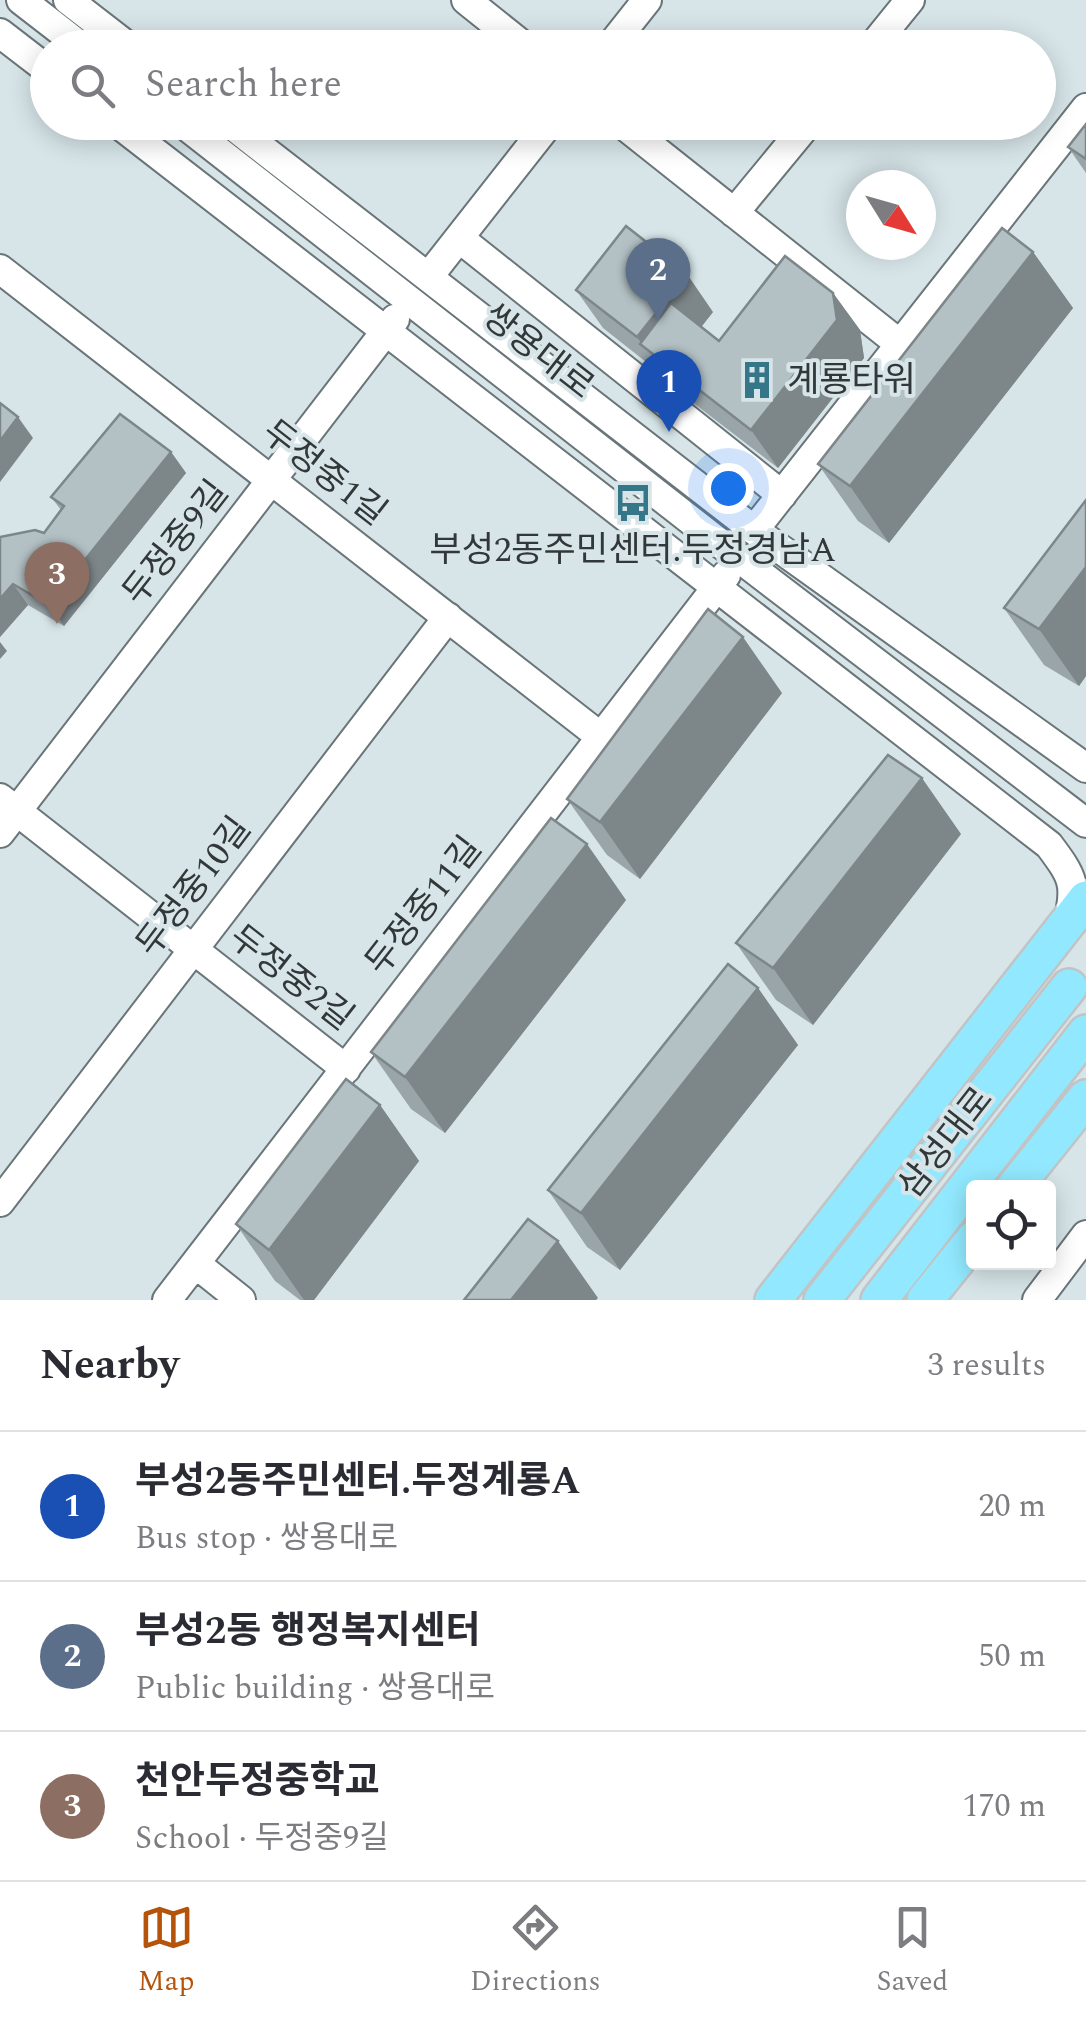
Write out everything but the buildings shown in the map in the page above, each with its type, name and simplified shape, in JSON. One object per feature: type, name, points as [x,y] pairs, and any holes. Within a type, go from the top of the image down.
[{"type":"main road","points":[[773,1300],[1076,912]]},
{"type":"main road","name":"삼성대로","points":[[822,1300],[1070,986]]},
{"type":"main road","name":"삼성대로","points":[[879,1300],[1086,1034]]},
{"type":"main road","points":[[1020,1180],[1086,1098]]},
{"type":"main road","points":[[925,1300],[966,1249]]},
{"type":"street","points":[[22,0],[60,30]]},
{"type":"street","points":[[68,0],[107,30]]},
{"type":"street","points":[[466,0],[504,30]]},
{"type":"street","points":[[623,30],[647,0]]},
{"type":"street","points":[[885,30],[910,0]]},
{"type":"street","points":[[0,34],[30,56]]},
{"type":"street","points":[[754,530],[1086,108]]},
{"type":"street","points":[[139,140],[1049,845],[1071,874],[1076,912]]},
{"type":"street","name":"쌍용대로","points":[[204,140],[739,558],[1086,823]]},
{"type":"street","name":"쌍용대로","points":[[251,140],[754,530],[1086,768]]},
{"type":"street","points":[[429,276],[536,140]]},
{"type":"street","points":[[643,140],[901,345]]},
{"type":"street","points":[[734,213],[793,140]]},
{"type":"street","points":[[459,238],[782,494]]},
{"type":"street","name":"두정중1길","points":[[0,269],[602,737]]},
{"type":"street","name":"두정중9길","points":[[6,814],[410,298]]},
{"type":"street","name":"두정중11길","points":[[167,1300],[739,558]]},
{"type":"street","name":"두정중10길","points":[[0,1202],[448,617]]},
{"type":"street","name":"두정중2길","points":[[6,814],[194,950],[346,1068]]},
{"type":"street","points":[[1037,1300],[1086,1235]]},
{"type":"street","points":[[196,1264],[242,1300]]},
{"type":"place","name":"부성2동 행정복지센터","points":[[658,320]]},
{"type":"place","name":"계룡타워","points":[[757,380]]},
{"type":"place","name":"부성2동주민센터.두정계룡A","points":[[669,432]]},
{"type":"place","name":"부성2동주민센터.두정경남A","points":[[633,503]]},
{"type":"place","name":"천안두정중학교","points":[[57,624]]}]
